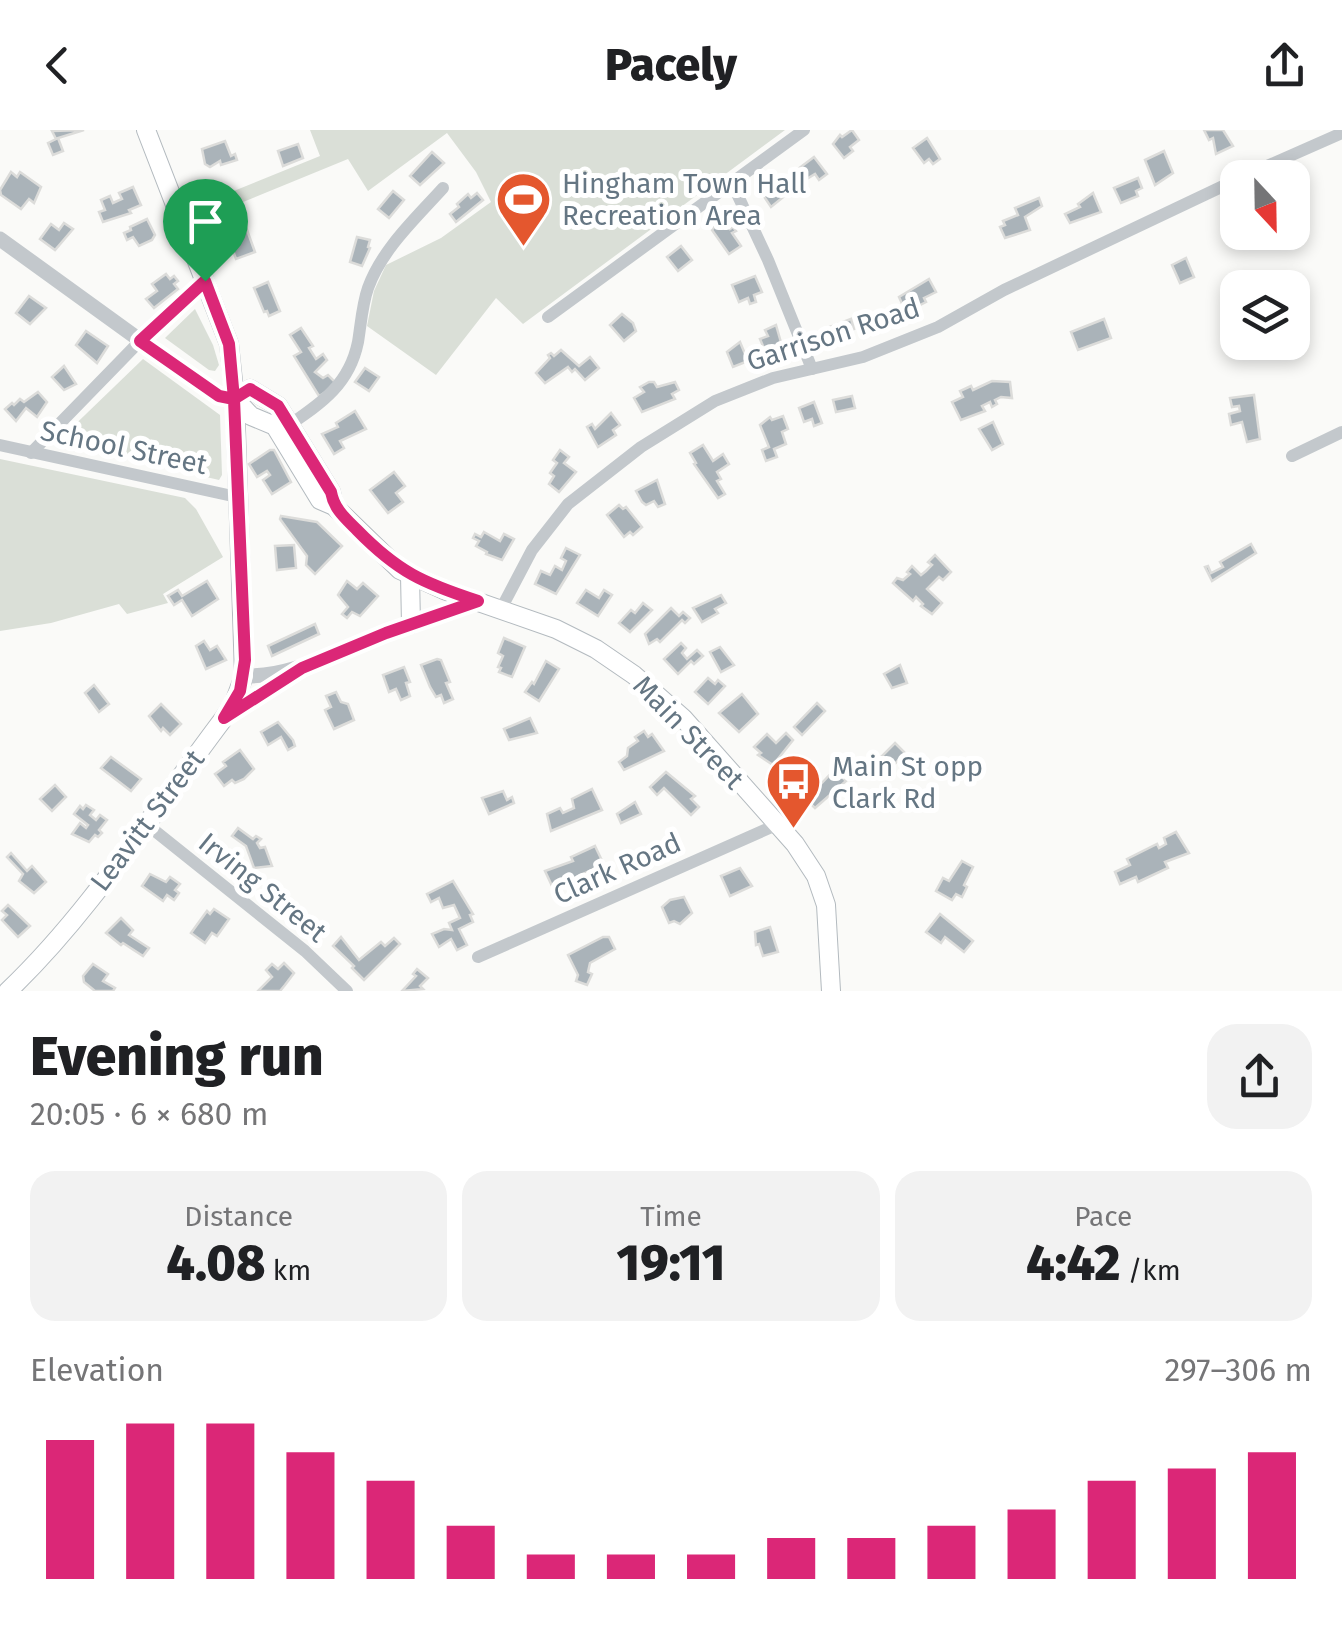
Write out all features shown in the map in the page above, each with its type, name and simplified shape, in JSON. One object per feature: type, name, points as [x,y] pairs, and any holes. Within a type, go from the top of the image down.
[{"type":"main road","points":[[146,130],[229,344],[244,676],[224,718]]},
{"type":"main road","name":"Main Street","points":[[234,399],[252,416],[284,428],[313,476],[320,500],[334,506],[385,558],[410,576],[556,629],[618,662],[683,718],[804,857],[822,890],[831,991]]},
{"type":"main road","points":[[410,576],[411,624]]},
{"type":"main road","name":"Leavitt Street","points":[[8,991],[60,938],[224,718]]},
{"type":"street","points":[[548,317],[804,130]]},
{"type":"street","name":"Garrison Road","points":[[1281,160],[1342,134]]},
{"type":"street","points":[[732,183],[812,370]]},
{"type":"street","name":"Garrison Road","points":[[501,608],[532,550],[557,516],[641,447],[715,401],[774,378],[863,357],[938,328],[1004,290],[1220,187]]},
{"type":"street","points":[[284,428],[322,402],[345,378],[376,272],[402,234],[443,188]]},
{"type":"street","points":[[0,239],[219,396],[234,399]]},
{"type":"street","points":[[31,453],[140,341],[205,281]]},
{"type":"street","points":[[1292,456],[1342,432]]},
{"type":"street","name":"School Street","points":[[0,445],[238,496]]},
{"type":"street","name":"Leavitt Street","points":[[224,718],[302,668],[478,601]]},
{"type":"street","name":"Leavitt Street","points":[[244,676],[302,668]]},
{"type":"street","name":"Irving Street","points":[[145,824],[305,951],[347,991]]},
{"type":"street","name":"Clark Road","points":[[478,957],[776,825]]},
{"type":"shaded area","name":"Hingham Town Hall Recreation Area","points":[[310,130],[785,130],[523,324],[496,298],[436,375],[367,326],[374,291],[386,265],[441,238],[491,202],[476,172],[447,133],[368,191],[348,159],[209,216],[204,226],[194,198],[204,203],[320,156]]},
{"type":"shaded area","points":[[195,309],[213,345],[219,365],[215,371],[165,338]]},
{"type":"shaded area","points":[[143,359],[220,415],[219,480],[57,442]]},
{"type":"shaded area","points":[[0,459],[185,498],[196,509],[223,557],[163,594],[168,603],[127,614],[119,604],[51,623],[0,631]]},
{"type":"building","points":[[84,130],[58,138],[63,151],[53,155],[48,143],[56,139],[52,131]]},
{"type":"building","points":[[852,130],[859,140],[844,158],[833,144],[840,135]]},
{"type":"building","points":[[1204,130],[1223,130],[1233,146],[1216,154],[1213,138],[1209,140]]},
{"type":"building","points":[[927,138],[940,159],[933,164],[929,159],[924,163],[913,148]]},
{"type":"building","points":[[225,141],[237,160],[221,165],[220,161],[210,167],[205,164],[202,149]]},
{"type":"building","points":[[298,144],[303,158],[283,166],[278,151]]},
{"type":"building","points":[[1164,151],[1173,173],[1155,185],[1145,160]]},
{"type":"building","points":[[432,152],[444,163],[420,185],[410,176]]},
{"type":"building","points":[[814,157],[827,174],[819,180],[815,174],[805,180],[798,169]]},
{"type":"building","points":[[11,172],[17,177],[20,172],[41,187],[34,203],[29,199],[21,209],[1,195]]},
{"type":"building","points":[[1138,178],[1142,188],[1136,191],[1138,196],[1121,203],[1114,188]]},
{"type":"building","points":[[779,183],[787,194],[771,207],[763,195]]},
{"type":"building","points":[[133,187],[141,205],[129,210],[131,213],[103,222],[99,212],[105,210],[101,200],[110,196],[113,203],[122,199],[119,193]]},
{"type":"building","points":[[393,191],[404,200],[389,218],[378,209]]},
{"type":"building","points":[[477,193],[483,200],[456,222],[450,214],[459,207],[457,204],[468,194],[471,198]]},
{"type":"building","points":[[1093,193],[1101,212],[1070,223],[1065,214],[1080,207],[1078,204]]},
{"type":"building","points":[[1039,198],[1042,206],[1025,217],[1030,230],[1005,238],[1000,227],[1005,225],[1003,221],[1018,215],[1015,208]]},
{"type":"building","points":[[721,217],[736,231],[732,233],[741,246],[729,254],[712,230]]},
{"type":"building","points":[[147,219],[155,235],[152,240],[139,246],[133,237],[127,240],[124,233]]},
{"type":"building","points":[[243,219],[255,252],[236,259],[224,225]]},
{"type":"building","points":[[64,223],[73,229],[55,250],[40,239],[51,224],[59,230]]},
{"type":"building","points":[[357,237],[370,240],[362,266],[350,262]]},
{"type":"building","points":[[681,246],[692,260],[678,271],[667,257]]},
{"type":"building","points":[[1186,258],[1194,277],[1180,283],[1172,265]]},
{"type":"building","points":[[166,274],[178,281],[174,284],[178,289],[154,308],[146,299],[157,291],[152,284]]},
{"type":"building","points":[[755,276],[762,292],[754,295],[756,302],[750,304],[748,298],[739,302],[732,285]]},
{"type":"building","points":[[929,279],[936,292],[906,312],[899,297]]},
{"type":"building","points":[[268,282],[280,311],[269,316],[254,288]]},
{"type":"building","points":[[29,296],[46,308],[30,324],[16,313]]},
{"type":"building","points":[[622,314],[636,331],[624,341],[610,325]]},
{"type":"building","points":[[851,319],[854,329],[846,332],[849,338],[833,344],[827,328]]},
{"type":"building","points":[[1104,319],[1111,338],[1078,350],[1071,332]]},
{"type":"building","points":[[776,325],[782,346],[766,353],[760,339],[768,336],[765,330]]},
{"type":"building","points":[[301,328],[316,359],[323,354],[327,360],[315,372],[323,378],[328,375],[338,385],[319,396],[294,356],[301,352],[290,335]]},
{"type":"building","points":[[86,331],[108,346],[97,363],[76,345]]},
{"type":"building","points":[[740,342],[748,361],[733,367],[727,352]]},
{"type":"building","points":[[561,350],[579,366],[590,357],[599,368],[585,380],[568,367],[545,383],[536,373],[550,358],[548,355],[554,356]]},
{"type":"building","points":[[64,366],[76,384],[64,390],[52,377]]},
{"type":"building","points":[[365,368],[379,377],[369,391],[355,382]]},
{"type":"building","points":[[992,381],[1010,382],[1012,398],[1001,397],[992,407],[990,402],[982,406],[985,411],[961,420],[952,402],[963,397],[960,391]]},
{"type":"building","points":[[649,382],[657,387],[675,382],[679,390],[672,394],[675,399],[642,412],[634,398],[644,392],[640,387]]},
{"type":"building","points":[[38,392],[47,402],[37,417],[26,408],[16,421],[5,409],[20,399],[24,402]]},
{"type":"building","points":[[1254,395],[1260,439],[1247,442],[1242,422],[1231,425],[1229,414],[1240,411],[1239,406],[1232,407],[1230,398]]},
{"type":"building","points":[[852,396],[855,408],[836,412],[833,400]]},
{"type":"building","points":[[814,402],[822,423],[814,426],[812,419],[804,422],[799,408]]},
{"type":"building","points":[[355,411],[366,429],[340,441],[344,448],[334,454],[322,434],[338,427],[336,423]]},
{"type":"building","points":[[611,413],[620,425],[613,430],[616,435],[598,447],[587,427],[592,424],[595,429]]},
{"type":"building","points":[[783,416],[788,429],[782,432],[786,444],[774,449],[777,457],[766,461],[762,450],[769,447],[760,425],[770,417],[772,420]]},
{"type":"building","points":[[993,422],[1003,444],[992,450],[979,429]]},
{"type":"building","points":[[703,445],[713,461],[723,454],[729,464],[717,472],[721,479],[717,481],[725,494],[718,498],[690,453]]},
{"type":"building","points":[[274,450],[291,482],[272,494],[263,480],[270,475],[267,471],[257,477],[249,464]]},
{"type":"building","points":[[560,450],[569,457],[564,463],[576,472],[559,492],[549,484],[557,463],[553,460]]},
{"type":"building","points":[[394,472],[405,486],[396,493],[403,502],[388,513],[370,490]]},
{"type":"building","points":[[657,480],[665,504],[658,507],[654,501],[646,505],[636,491]]},
{"type":"building","points":[[619,505],[626,507],[642,527],[633,535],[630,532],[624,537],[607,515]]},
{"type":"building","points":[[281,516],[317,522],[342,546],[315,574],[306,565],[307,556]]},
{"type":"building","points":[[484,532],[500,541],[504,534],[514,539],[502,560],[476,546],[479,541],[473,538],[475,534],[481,537]]},
{"type":"building","points":[[1251,544],[1256,553],[1212,581],[1205,567],[1211,573],[1223,567],[1220,562]]},
{"type":"building","points":[[294,545],[296,568],[277,570],[275,546]]},
{"type":"building","points":[[566,548],[580,555],[556,594],[535,584],[541,571],[550,575],[555,566],[562,570],[566,561],[561,558]]},
{"type":"building","points":[[935,555],[951,572],[927,589],[942,603],[932,614],[916,597],[913,601],[893,583],[910,574],[907,572],[912,566],[921,575],[932,565],[928,562]]},
{"type":"building","points":[[207,581],[218,599],[192,616],[182,600],[174,605],[168,596],[178,590],[182,596]]},
{"type":"building","points":[[347,581],[357,589],[363,583],[378,596],[360,616],[352,612],[347,618],[342,614],[348,607],[338,595]]},
{"type":"building","points":[[586,590],[599,598],[604,590],[612,595],[598,616],[577,603]]},
{"type":"building","points":[[721,595],[726,603],[702,622],[693,608]]},
{"type":"building","points":[[643,603],[652,610],[630,632],[619,623]]},
{"type":"building","points":[[671,608],[679,616],[683,612],[690,618],[685,623],[682,620],[660,642],[657,639],[649,644],[645,634]]},
{"type":"building","points":[[315,624],[319,634],[272,656],[268,646]]},
{"type":"building","points":[[504,638],[525,647],[512,677],[499,672],[503,656],[498,653]]},
{"type":"building","points":[[204,641],[210,650],[217,646],[226,660],[206,669],[196,646]]},
{"type":"building","points":[[681,643],[687,659],[697,650],[703,656],[678,674],[664,659]]},
{"type":"building","points":[[720,647],[734,665],[721,672],[710,652]]},
{"type":"building","points":[[437,659],[450,682],[446,683],[453,699],[444,703],[441,695],[436,697],[421,665]]},
{"type":"building","points":[[546,661],[559,669],[539,701],[525,692]]},
{"type":"building","points":[[900,665],[907,683],[892,688],[884,674]]},
{"type":"building","points":[[404,667],[410,696],[401,700],[396,689],[389,692],[383,675]]},
{"type":"building","points":[[708,678],[725,686],[708,704],[695,692]]},
{"type":"building","points":[[94,685],[109,704],[99,712],[85,693]]},
{"type":"building","points":[[336,692],[341,702],[348,704],[354,720],[334,729],[325,710],[331,707],[326,696]]},
{"type":"building","points":[[742,694],[758,714],[739,732],[719,713]]},
{"type":"building","points":[[817,703],[825,711],[802,735],[794,727]]},
{"type":"building","points":[[161,704],[181,724],[170,735],[163,728],[161,731],[149,716]]},
{"type":"building","points":[[530,718],[537,733],[509,740],[504,729]]},
{"type":"building","points":[[278,722],[293,740],[295,746],[288,750],[281,737],[268,745],[261,732]]},
{"type":"building","points":[[644,731],[648,737],[652,734],[664,751],[624,770],[619,762],[638,741],[635,737]]},
{"type":"building","points":[[786,733],[793,740],[773,765],[758,755],[761,753],[754,747],[767,734],[776,743]]},
{"type":"building","points":[[895,743],[905,753],[892,767],[882,756]]},
{"type":"building","points":[[240,750],[254,769],[244,779],[235,783],[232,780],[224,786],[215,774],[226,766],[223,762]]},
{"type":"building","points":[[111,757],[141,779],[131,791],[101,768]]},
{"type":"building","points":[[838,766],[849,773],[846,781],[815,808],[797,791],[812,779],[819,786]]},
{"type":"building","points":[[666,772],[695,796],[691,799],[699,807],[691,815],[664,788],[657,795],[650,787]]},
{"type":"building","points":[[55,785],[66,797],[52,811],[40,799]]},
{"type":"building","points":[[592,789],[602,810],[551,831],[547,814],[560,808],[563,813],[574,808],[572,799]]},
{"type":"building","points":[[503,791],[507,800],[512,797],[514,803],[489,814],[482,798]]},
{"type":"building","points":[[635,802],[641,814],[621,823],[617,814]]},
{"type":"building","points":[[86,805],[94,810],[90,815],[96,820],[100,815],[107,820],[99,830],[102,833],[89,842],[72,834],[80,823],[86,828],[88,825],[74,814]]},
{"type":"building","points":[[238,828],[253,839],[261,839],[257,843],[260,848],[265,847],[272,866],[254,868],[246,846],[232,836]]},
{"type":"building","points":[[1176,832],[1189,853],[1165,862],[1168,868],[1138,882],[1136,877],[1120,884],[1115,872],[1130,865],[1127,859],[1157,844],[1159,848],[1166,844],[1164,838]]},
{"type":"building","points":[[595,846],[607,871],[597,875],[594,869],[553,888],[545,871],[573,861],[571,857]]},
{"type":"building","points":[[11,853],[27,871],[32,866],[46,882],[34,893],[19,881],[23,874],[7,857]]},
{"type":"building","points":[[962,861],[973,867],[962,897],[956,894],[952,900],[936,891],[943,878],[949,881]]},
{"type":"building","points":[[740,868],[752,886],[730,896],[721,876]]},
{"type":"building","points":[[150,874],[166,882],[170,877],[180,884],[174,900],[167,895],[163,901],[142,886]]},
{"type":"building","points":[[453,881],[473,914],[473,922],[459,929],[467,945],[457,950],[451,939],[439,947],[432,934],[452,930],[449,923],[460,918],[454,905],[443,908],[439,898],[431,902],[427,894]]},
{"type":"building","points":[[684,897],[692,913],[680,924],[669,923],[662,907],[670,900]]},
{"type":"building","points":[[8,905],[30,926],[18,937],[2,920],[7,915],[2,911]]},
{"type":"building","points":[[214,909],[229,919],[217,936],[212,933],[205,943],[191,933],[207,911],[210,914]]},
{"type":"building","points":[[940,914],[973,941],[964,952],[945,937],[941,943],[926,932]]},
{"type":"building","points":[[121,918],[133,930],[129,935],[149,948],[143,956],[106,933]]},
{"type":"building","points":[[770,927],[778,952],[763,956],[759,944],[756,945],[755,932]]},
{"type":"building","points":[[341,937],[359,960],[381,942],[385,946],[394,938],[400,944],[364,980],[333,946]]},
{"type":"building","points":[[609,937],[615,949],[590,963],[588,972],[592,974],[587,985],[576,981],[578,975],[568,955]]},
{"type":"building","points":[[284,963],[294,973],[280,991],[258,991],[272,977],[266,970],[272,964],[278,969]]},
{"type":"building","points":[[93,964],[108,974],[103,981],[115,988],[113,991],[95,991],[84,982],[83,976]]},
{"type":"building","points":[[417,969],[428,978],[420,986],[423,989],[402,991],[416,976],[413,974]]},
{"type":"place","name":"Hingham Town Hall Recreation Area","points":[[523,248]]},
{"type":"place","name":"Main St opp Clark Rd","points":[[793,831]]},
{"type":"route","points":[[205,281],[140,341],[206,388],[234,399],[245,660],[240,691],[224,718],[302,668],[478,601],[410,576],[385,558],[334,506],[331,492],[278,406],[250,389],[234,399],[229,344],[205,281]]}]
